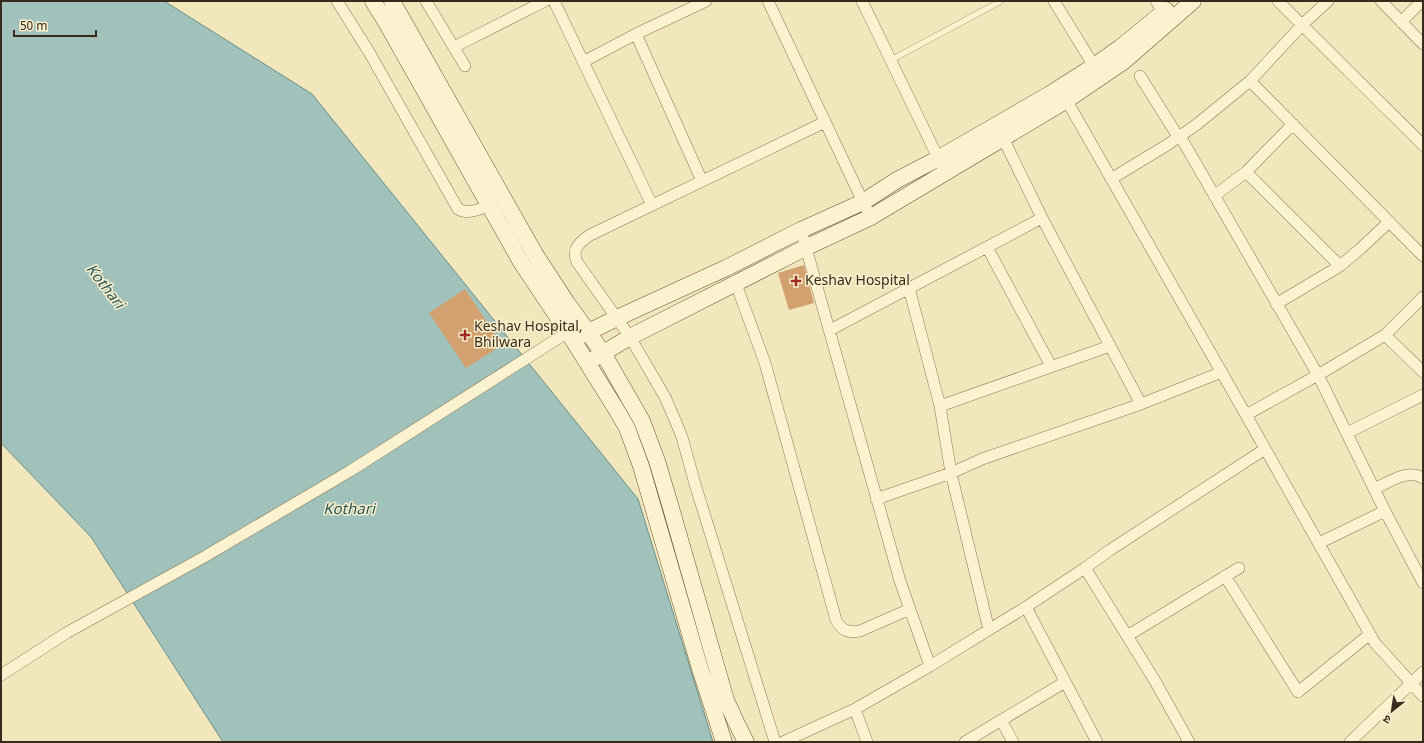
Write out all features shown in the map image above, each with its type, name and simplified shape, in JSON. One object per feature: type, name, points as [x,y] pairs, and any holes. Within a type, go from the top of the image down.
[{"type":"main road","points":[[373,1],[521,262],[571,336],[627,428],[641,466],[704,680],[724,742]]},
{"type":"main road","points":[[392,1],[535,254],[567,303],[589,331],[642,422],[671,508],[726,700],[746,742]]},
{"type":"main road","points":[[587,362],[630,337],[807,247],[871,217],[1002,138],[1063,94],[1160,7],[1176,1]]},
{"type":"main road","points":[[571,336],[589,331],[726,268],[801,230],[863,202],[897,180],[1124,62],[1192,1]]},
{"type":"street","points":[[337,1],[369,52],[454,204],[463,212],[469,212],[489,206]]},
{"type":"street","points":[[426,1],[465,66]]},
{"type":"street","points":[[454,47],[545,1]]},
{"type":"street","points":[[554,1],[652,205]]},
{"type":"street","points":[[583,62],[636,34],[706,1]]},
{"type":"street","points":[[768,1],[871,217]]},
{"type":"street","points":[[862,1],[939,158],[944,173]]},
{"type":"street","points":[[1054,1],[1094,66]]},
{"type":"street","points":[[1278,1],[1423,145]]},
{"type":"street","points":[[1111,179],[1196,126],[1250,81],[1302,24],[1328,1]]},
{"type":"street","points":[[1381,1],[1423,44]]},
{"type":"street","points":[[1401,22],[1422,1]]},
{"type":"street","points":[[636,34],[702,181]]},
{"type":"street","points":[[1140,76],[1177,135],[1180,136],[1318,375],[1385,511],[1423,583]]},
{"type":"street","points":[[1250,81],[1423,256]]},
{"type":"street","points":[[1063,94],[1375,643],[1423,696]]},
{"type":"street","points":[[775,742],[697,492],[682,437],[665,397],[630,337],[574,257],[576,248],[582,240],[590,235],[825,122]]},
{"type":"street","points":[[1214,196],[1246,172],[1292,124]]},
{"type":"street","points":[[1002,138],[1042,218],[1140,404]]},
{"type":"street","points":[[1246,172],[1340,266]]},
{"type":"street","points":[[830,330],[1042,218]]},
{"type":"street","points":[[1276,304],[1340,266],[1389,222]]},
{"type":"street","points":[[801,230],[900,581],[930,666]]},
{"type":"street","points":[[987,247],[1050,366]]},
{"type":"street","points":[[736,284],[765,362],[836,620],[839,626],[845,631],[852,633],[860,631],[910,609]]},
{"type":"street","points":[[909,288],[940,406],[951,472],[989,630]]},
{"type":"street","points":[[1246,415],[1318,375],[1385,335],[1423,296]]},
{"type":"street","points":[[1385,335],[1423,372]]},
{"type":"street","points":[[1,675],[68,632],[204,557],[350,471],[571,336]]},
{"type":"street","points":[[940,406],[1110,346]]},
{"type":"street","points":[[876,499],[951,472],[982,459],[1140,404],[1222,372]]},
{"type":"street","points":[[1347,434],[1423,395]]},
{"type":"street","points":[[783,742],[855,709],[930,666],[1026,607],[1110,550],[1265,449]]},
{"type":"street","points":[[1374,489],[1404,475],[1413,474],[1423,478]]},
{"type":"street","points":[[1319,543],[1385,511]]},
{"type":"street","points":[[1085,568],[1155,682],[1189,742]]},
{"type":"street","points":[[1127,636],[1239,568]]},
{"type":"street","points":[[1225,576],[1298,692],[1370,634]]},
{"type":"street","points":[[1026,607],[1097,742]]},
{"type":"street","points":[[1350,742],[1423,672]]},
{"type":"street","points":[[965,742],[1065,682]]},
{"type":"street","points":[[855,709],[867,742]]},
{"type":"street","points":[[1001,720],[1013,742]]},
{"type":"lane","points":[[891,60],[1001,1]]},
{"type":"water","name":"Kothari","points":[[1,1],[164,1],[312,94],[638,499],[713,742],[223,742],[91,537],[1,443]]},
{"type":"building","points":[[804,265],[814,303],[789,310],[778,273]]},
{"type":"building","points":[[465,289],[502,345],[466,368],[429,313]]},
{"type":"place","name":"Keshav Hospital","points":[[796,281]]},
{"type":"place","name":"Keshav Hospital, Bhilwara","points":[[465,335]]}]
